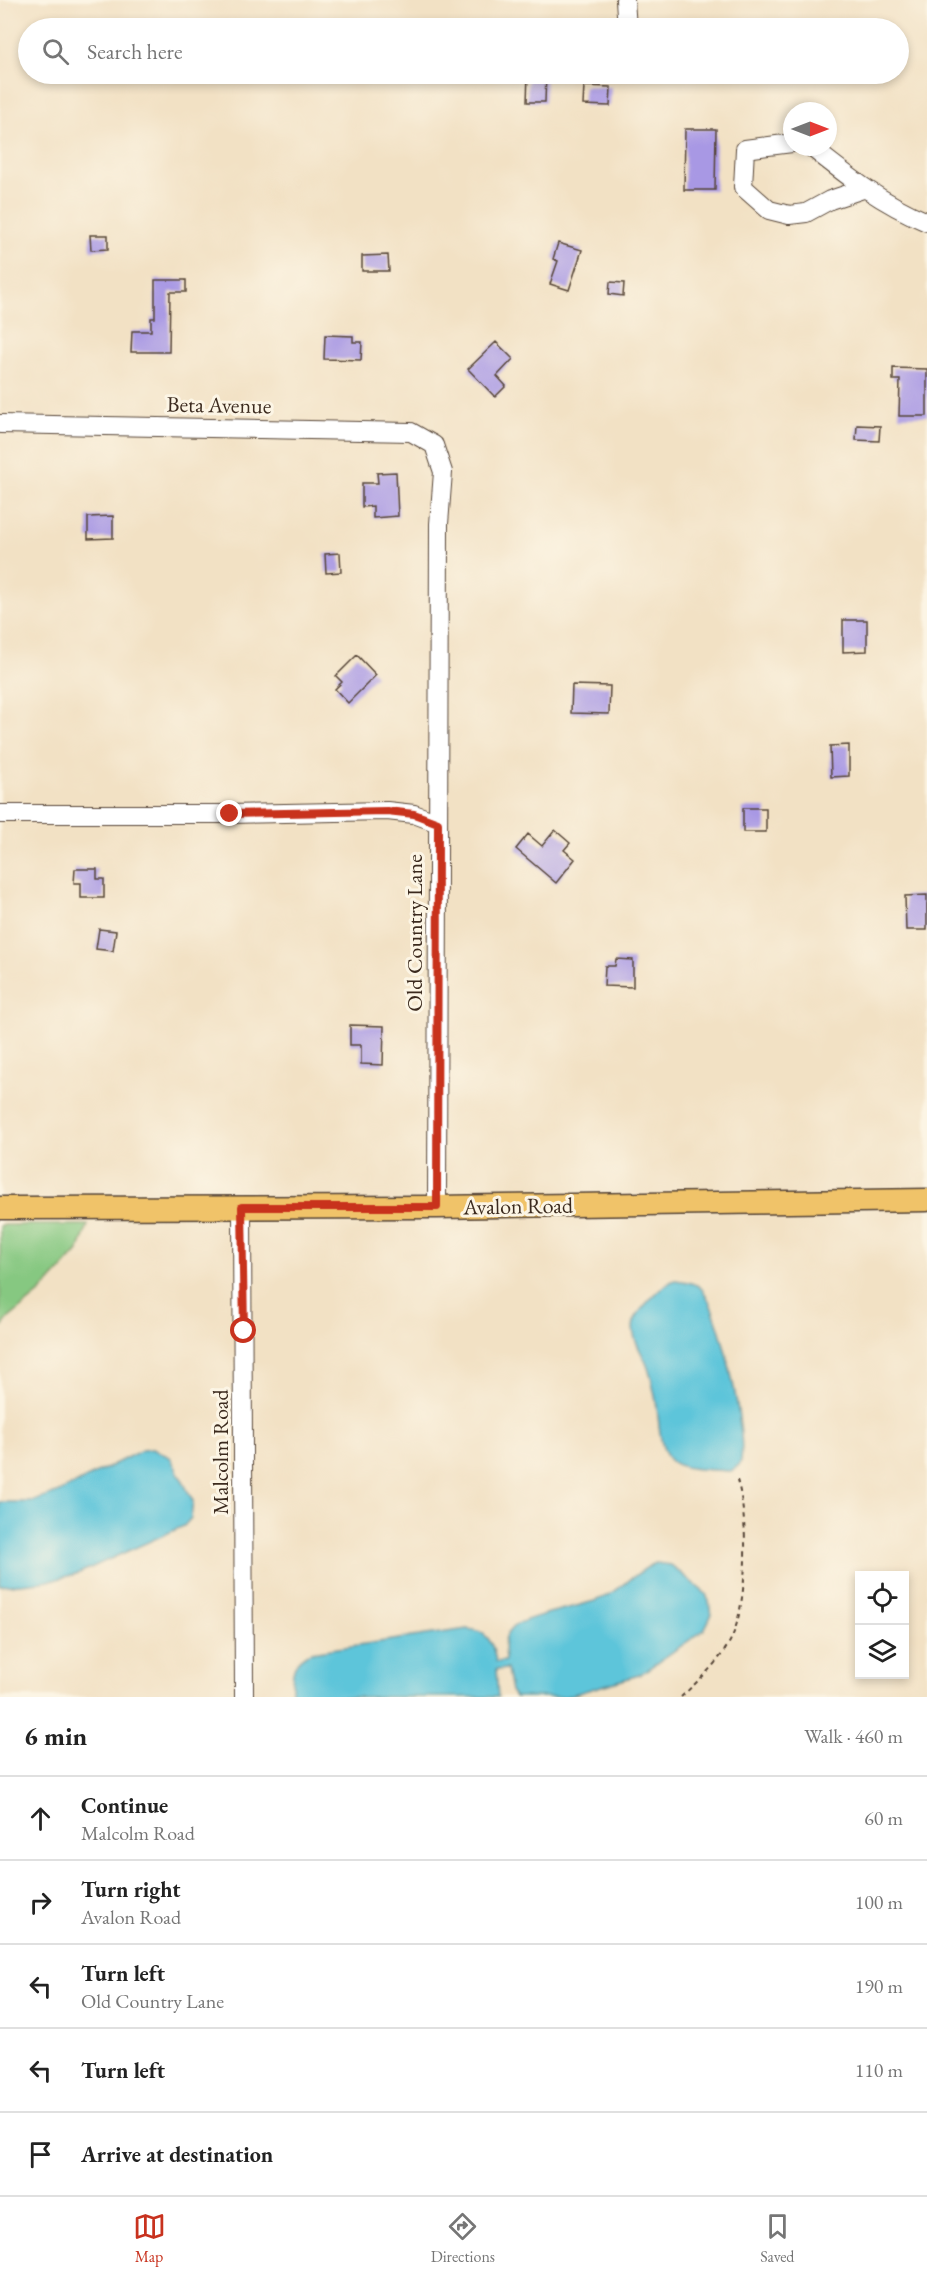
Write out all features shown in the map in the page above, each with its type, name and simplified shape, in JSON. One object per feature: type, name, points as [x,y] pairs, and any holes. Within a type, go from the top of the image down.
[{"type":"main road","name":"Avalon Road","points":[[0,1208],[437,1207],[927,1200]]},
{"type":"street","points":[[625,0],[626,18]]},
{"type":"street","points":[[783,143],[745,149],[743,187],[769,210],[789,215],[806,213],[830,200],[864,189]]},
{"type":"street","points":[[822,156],[864,189],[927,222]]},
{"type":"street","name":"Beta Avenue","points":[[0,424],[411,432],[434,445]]},
{"type":"street","name":"Old Country Lane","points":[[434,445],[443,472],[439,524],[437,1207]]},
{"type":"street","points":[[0,814],[387,811],[414,814],[438,823]]},
{"type":"street","name":"Malcolm Road","points":[[242,1207],[244,1697]]},
{"type":"path","points":[[681,1697],[704,1676],[728,1644],[738,1619],[743,1579],[745,1522],[743,1499],[737,1480]]},
{"type":"green space","points":[[0,1225],[88,1225],[78,1251],[41,1292],[9,1318],[0,1329]]},
{"type":"water","points":[[675,1280],[692,1283],[701,1288],[716,1320],[724,1346],[737,1402],[742,1450],[740,1464],[731,1471],[677,1465],[667,1456],[661,1441],[652,1380],[635,1339],[633,1328],[636,1317],[646,1304]]},
{"type":"water","points":[[152,1449],[170,1457],[193,1501],[191,1518],[184,1526],[79,1573],[50,1581],[0,1586],[0,1502],[31,1502],[57,1493],[142,1450]]},
{"type":"water","points":[[656,1563],[671,1565],[706,1594],[711,1616],[704,1630],[639,1675],[564,1697],[515,1697],[511,1691],[507,1669],[496,1670],[498,1697],[292,1697],[292,1676],[296,1664],[304,1655],[311,1652],[467,1629],[485,1635],[491,1643],[496,1662],[505,1661],[505,1639],[513,1627],[529,1619],[606,1596]]},
{"type":"building","points":[[528,84],[546,84],[545,102],[527,102]]},
{"type":"building","points":[[584,86],[611,87],[610,106],[583,105]]},
{"type":"building","points":[[685,129],[716,129],[715,190],[684,190]]},
{"type":"building","points":[[90,235],[108,235],[108,249],[91,250]]},
{"type":"building","points":[[558,243],[582,250],[569,290],[550,284],[558,261],[553,259]]},
{"type":"building","points":[[388,255],[389,271],[362,271],[362,256]]},
{"type":"building","points":[[155,280],[186,280],[186,292],[170,292],[169,352],[131,352],[132,331],[151,331],[151,318],[155,318]]},
{"type":"building","points":[[610,282],[624,283],[623,296],[609,294]]},
{"type":"building","points":[[325,335],[353,336],[353,342],[362,342],[361,360],[324,359]]},
{"type":"building","points":[[496,342],[513,359],[497,376],[506,386],[495,397],[468,369]]},
{"type":"building","points":[[893,368],[927,369],[927,416],[899,416],[900,380],[893,380]]},
{"type":"building","points":[[857,425],[880,426],[879,441],[856,440]]},
{"type":"building","points":[[396,472],[398,516],[373,518],[373,506],[362,507],[362,483],[378,483],[377,473]]},
{"type":"building","points":[[113,516],[113,538],[88,539],[88,517]]},
{"type":"building","points":[[340,553],[341,572],[326,573],[325,554]]},
{"type":"building","points":[[843,620],[867,620],[867,651],[843,652]]},
{"type":"building","points":[[357,655],[376,675],[348,703],[335,689],[342,682],[336,676]]},
{"type":"building","points":[[572,685],[610,686],[609,714],[571,713]]},
{"type":"building","points":[[849,745],[849,776],[831,777],[830,746]]},
{"type":"building","points":[[743,808],[766,808],[766,832],[743,832]]},
{"type":"building","points":[[555,830],[570,843],[564,850],[575,859],[556,883],[516,849],[528,834],[542,846]]},
{"type":"building","points":[[75,869],[97,869],[97,879],[104,879],[104,898],[81,898],[81,883],[74,883]]},
{"type":"building","points":[[927,895],[927,930],[906,930],[905,896]]},
{"type":"building","points":[[99,929],[116,931],[113,951],[96,949]]},
{"type":"building","points":[[616,959],[633,960],[633,987],[604,986],[605,966],[615,966]]},
{"type":"building","points":[[350,1025],[384,1026],[383,1065],[361,1064],[361,1045],[350,1045]]},
{"type":"route","points":[[230,814],[387,811],[414,814],[438,823],[437,1207],[242,1207],[244,1331]]}]
